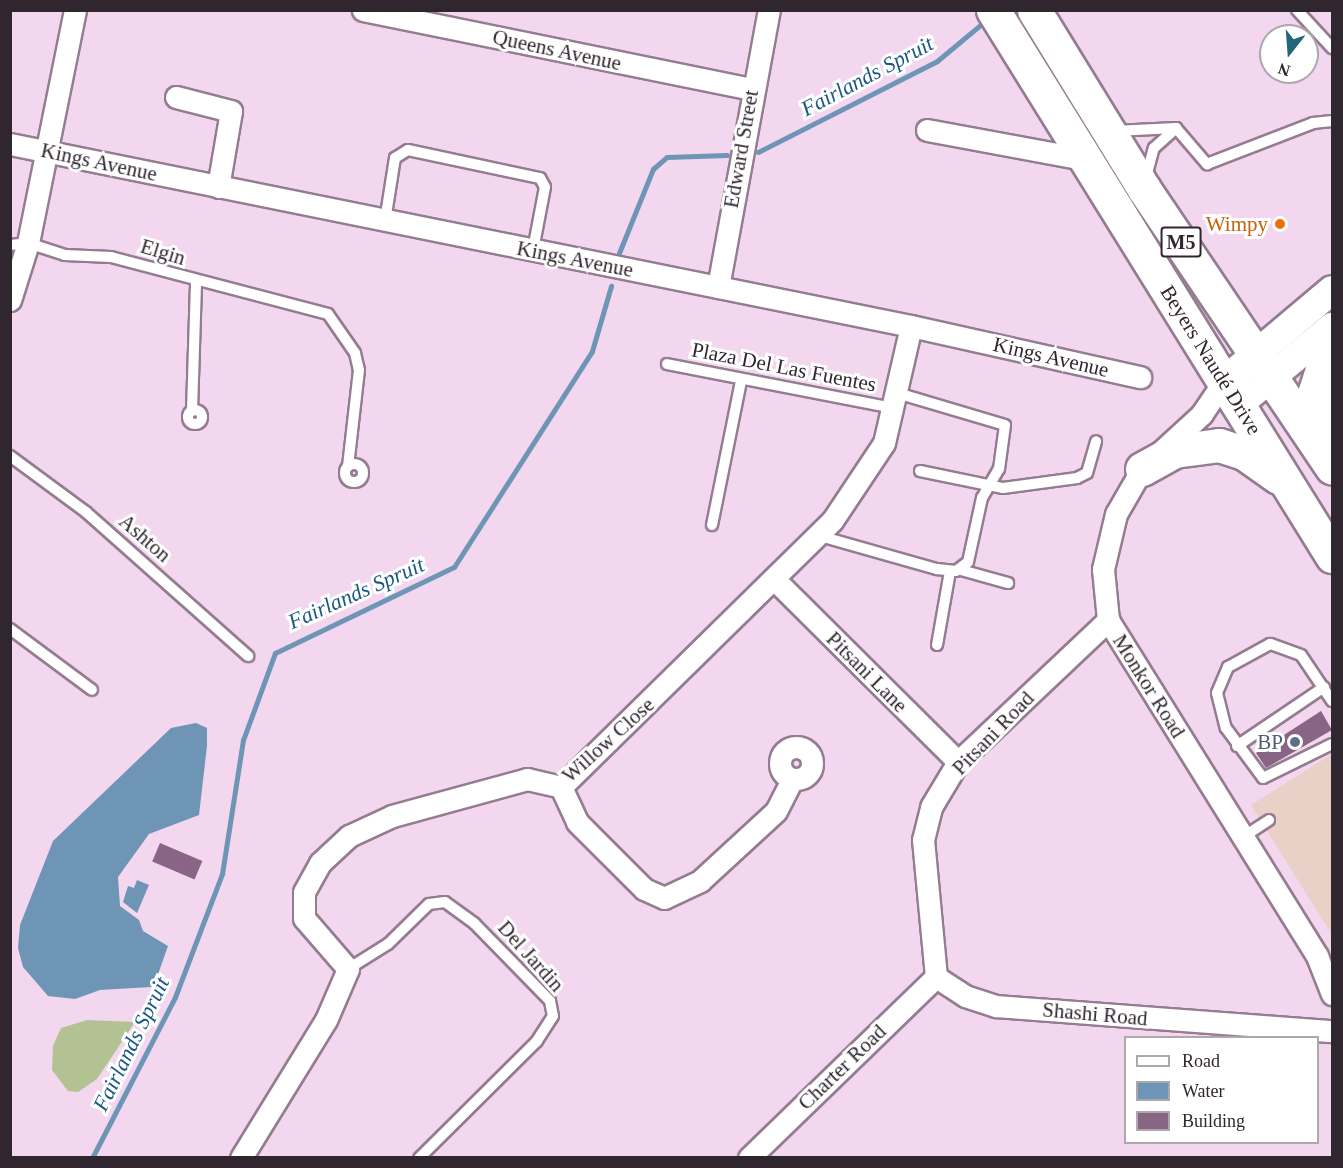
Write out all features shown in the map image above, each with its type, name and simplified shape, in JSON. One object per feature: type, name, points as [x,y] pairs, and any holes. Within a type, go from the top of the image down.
[{"type":"main road","name":"Beyers Naudé Drive","points":[[1034,10],[1144,189],[1258,351],[1332,468]]},
{"type":"main road","name":"Beyers Naudé Drive","points":[[998,18],[1332,556]]},
{"type":"main road","points":[[1332,339],[1314,394],[1332,453]]},
{"type":"main road","points":[[1142,469],[1174,451],[1219,445],[1258,461],[1294,494]]},
{"type":"street","points":[[10,300],[19,244],[45,151],[75,10]]},
{"type":"street","name":"Queens Avenue","points":[[363,10],[752,89]]},
{"type":"street","name":"Edward Street","points":[[718,287],[752,89],[769,10]]},
{"type":"street","points":[[176,97],[231,111],[218,187]]},
{"type":"street","points":[[927,130],[1084,159]]},
{"type":"street","name":"Kings Avenue","points":[[10,144],[911,326],[1140,377]]},
{"type":"street","points":[[1232,392],[1258,351],[1332,290]]},
{"type":"street","name":"Willow Close","points":[[348,969],[311,930],[302,904],[311,876],[338,844],[392,816],[527,779],[561,787],[820,536],[875,459],[896,401],[911,326]]},
{"type":"street","points":[[1232,392],[1276,378],[1332,327]]},
{"type":"street","name":"Monkor Road","points":[[1232,392],[1202,414],[1142,469],[1108,531],[1103,569],[1108,620],[1243,837],[1325,963],[1332,994]]},
{"type":"street","name":"Pitsani Lane","points":[[776,581],[958,762]]},
{"type":"street","name":"Pitsani Road","points":[[936,977],[923,840],[931,807],[958,762],[1108,620]]},
{"type":"street","points":[[561,787],[577,822],[644,889],[664,898],[699,881],[776,811],[792,778]]},
{"type":"street","points":[[241,1158],[326,1020],[348,969]]},
{"type":"street","name":"Shashi Road","points":[[936,977],[965,996],[996,1006],[1332,1031]]},
{"type":"street","name":"Charter Road","points":[[749,1158],[936,977]]},
{"type":"lane","points":[[1298,10],[1332,48]]},
{"type":"lane","points":[[1176,128],[1207,164],[1313,123],[1332,121]]},
{"type":"lane","points":[[1108,131],[1176,128]]},
{"type":"lane","points":[[1144,189],[1154,148],[1176,128]]},
{"type":"lane","points":[[385,221],[395,158],[408,150],[540,177],[545,187],[533,250]]},
{"type":"lane","name":"Elgin","points":[[19,244],[65,255],[118,259],[196,283],[192,411]]},
{"type":"lane","points":[[196,283],[314,308],[334,322],[359,370],[348,466]]},
{"type":"lane","name":"Plaza Del Las Fuentes","points":[[667,364],[741,381],[896,401],[1003,423],[1000,463],[987,487]]},
{"type":"lane","points":[[712,525],[741,381]]},
{"type":"lane","points":[[920,471],[987,487],[1083,476],[1096,441]]},
{"type":"lane","name":"Ashton","points":[[10,456],[86,512],[248,656]]},
{"type":"lane","points":[[937,645],[955,571],[968,562],[987,487]]},
{"type":"lane","points":[[820,536],[1008,583]]},
{"type":"lane","points":[[10,629],[92,690]]},
{"type":"lane","points":[[1332,701],[1301,656],[1284,646],[1270,644],[1228,666],[1216,693],[1226,728],[1256,773],[1270,779],[1332,744]]},
{"type":"lane","points":[[1237,746],[1324,687]]},
{"type":"lane","points":[[1243,837],[1269,820]]},
{"type":"lane","name":"Del Jardin","points":[[348,969],[388,944],[429,904],[445,902],[474,923],[550,1001],[553,1016],[537,1041],[419,1158]]},
{"type":"shaded area","points":[[1332,754],[1332,935],[1251,805]]},
{"type":"green space","points":[[87,1020],[135,1022],[97,1079],[78,1092],[68,1091],[52,1070],[53,1046],[61,1028]]},
{"type":"water","points":[[196,723],[207,728],[199,815],[149,834],[118,877],[120,906],[139,920],[143,931],[168,946],[156,980],[151,987],[100,990],[75,999],[48,996],[23,967],[18,948],[20,925],[53,841],[171,728]]},
{"type":"water","points":[[137,880],[149,885],[137,913],[123,902],[128,886],[134,888]]},
{"type":"building","points":[[1321,711],[1332,730],[1266,768],[1256,753]]},
{"type":"building","points":[[160,843],[202,861],[195,879],[152,861]]},
{"type":"waterway","name":"Fairlands Spruit","points":[[758,152],[937,61],[985,21]]},
{"type":"waterway","name":"Fairlands Spruit","points":[[619,253],[653,169],[667,157],[727,155]]},
{"type":"waterway","name":"Fairlands Spruit","points":[[92,1158],[175,997],[222,874],[243,740],[275,653],[454,567],[592,351],[611,286]]},
{"type":"place","name":"Wimpy","points":[[1280,224]]},
{"type":"place","name":"BP","points":[[1295,742]]}]
